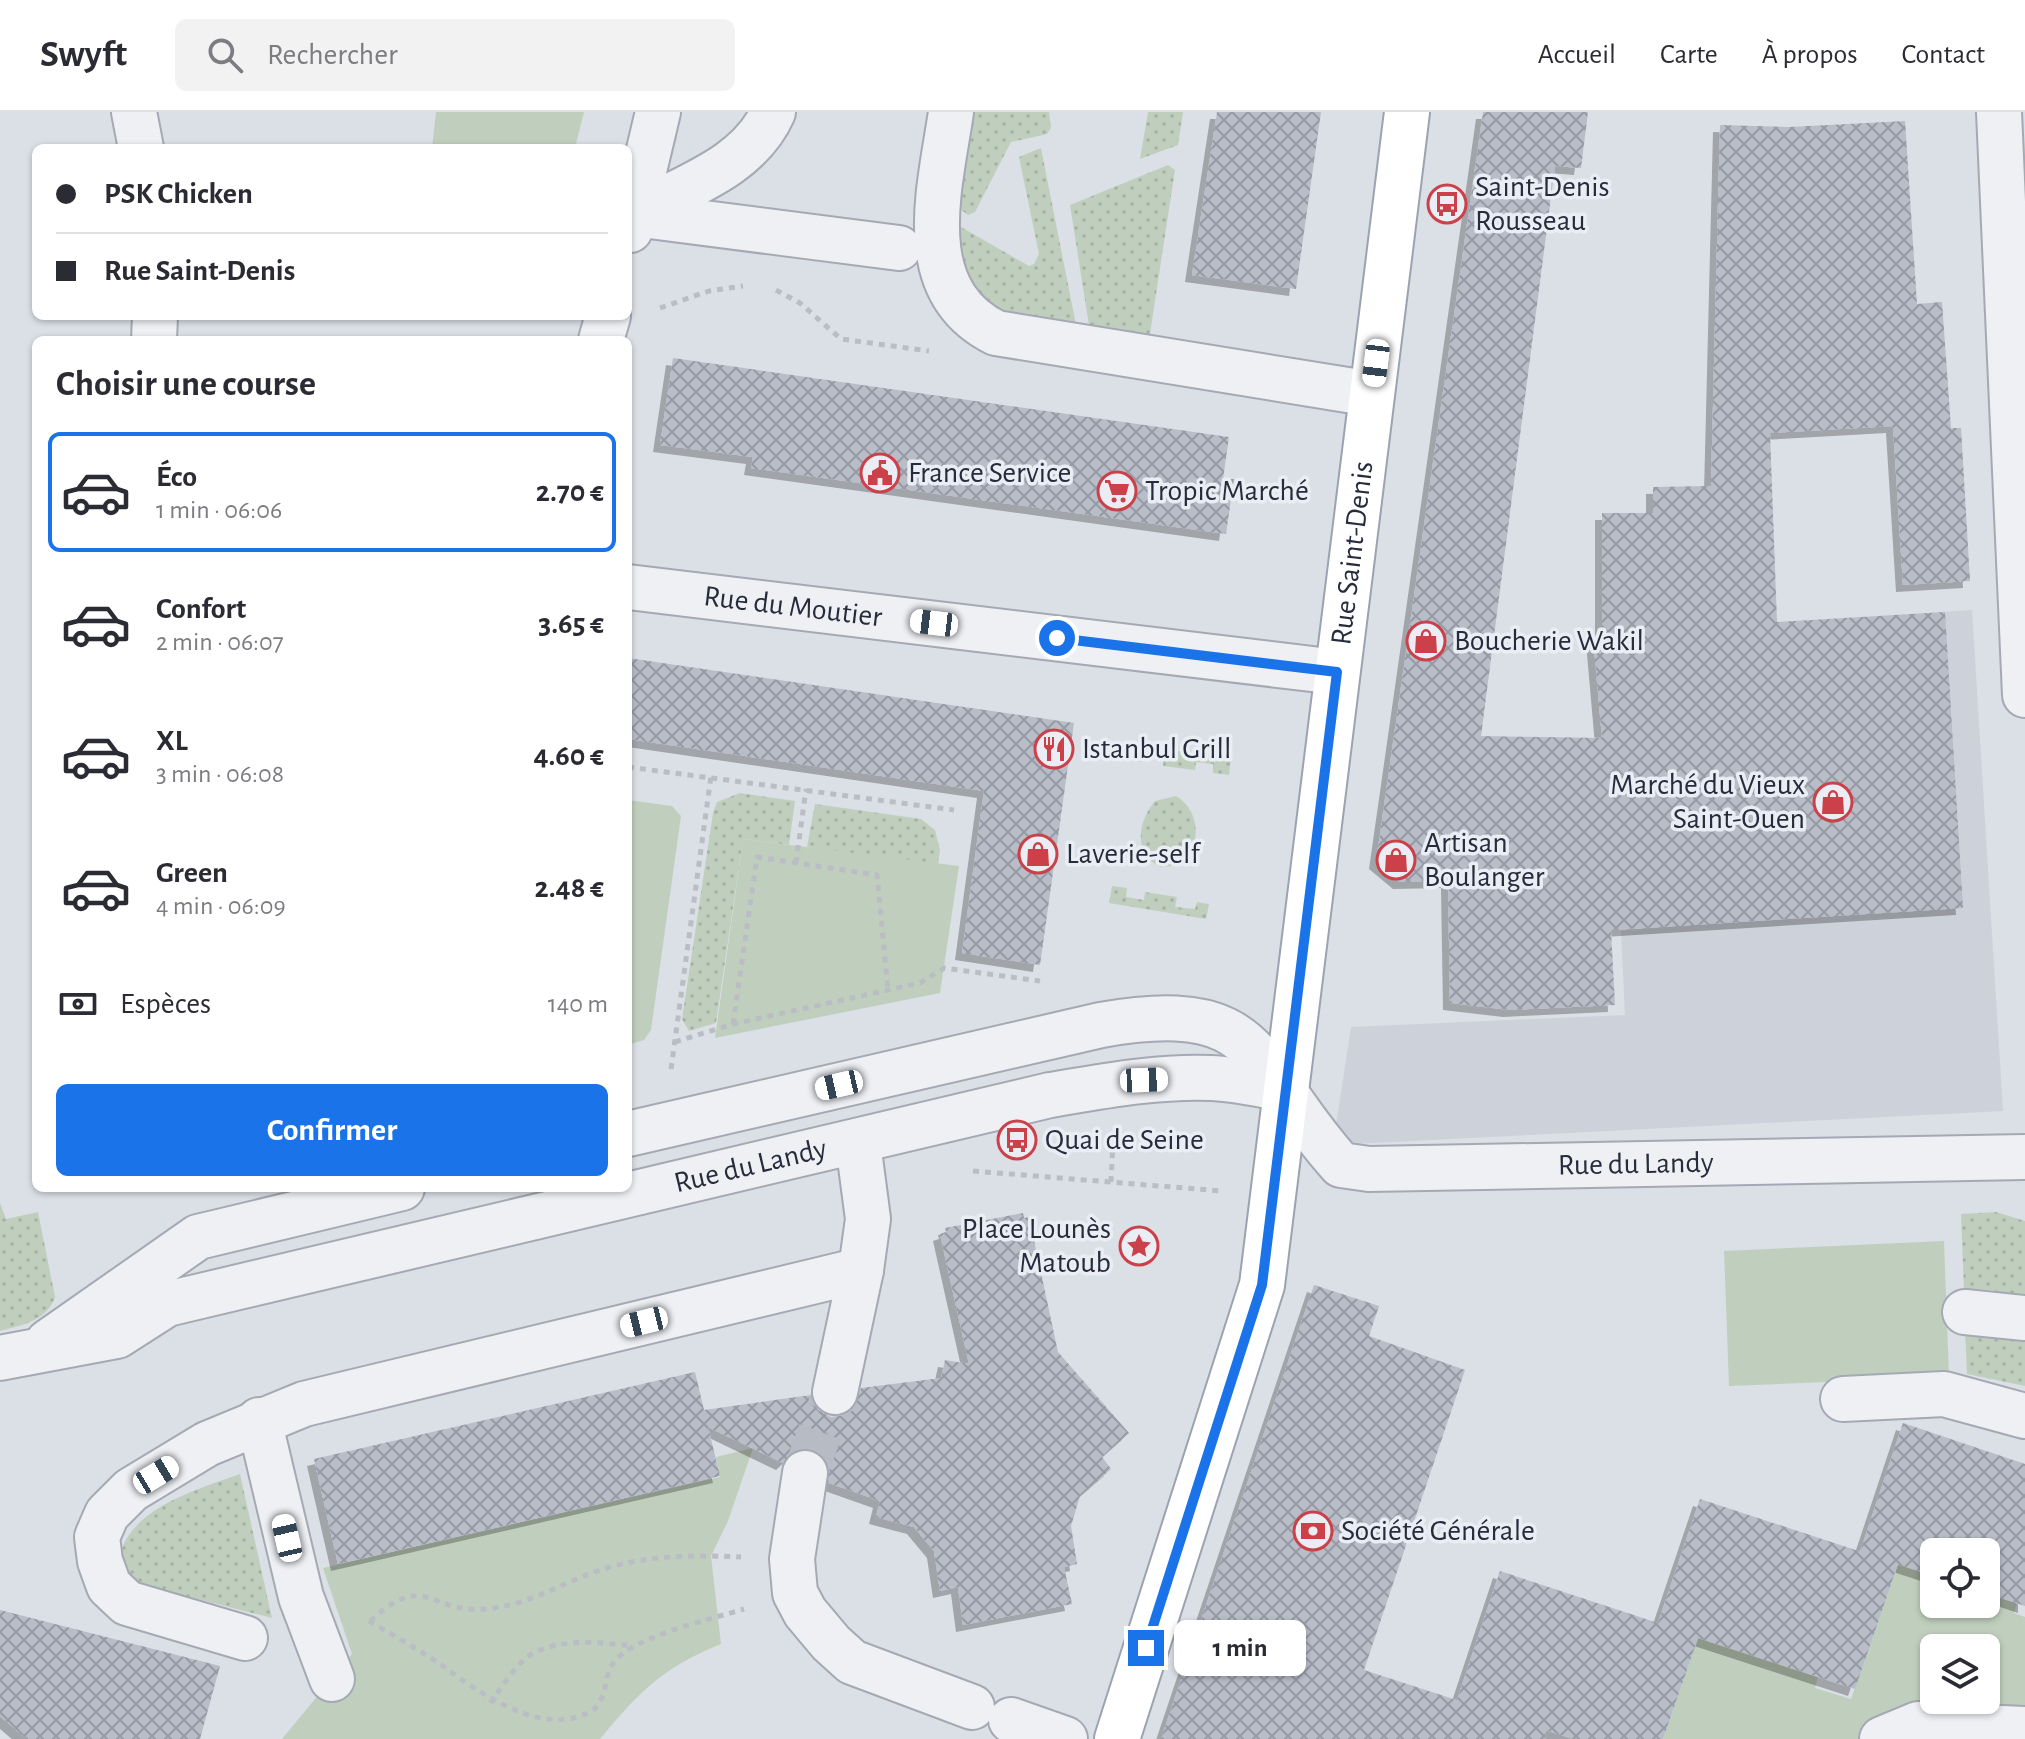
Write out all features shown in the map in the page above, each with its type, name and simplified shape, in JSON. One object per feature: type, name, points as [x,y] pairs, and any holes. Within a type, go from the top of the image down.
[{"type":"main road","name":"Rue Saint-Denis","points":[[1117,1739],[1262,1285],[1407,112]]},
{"type":"street","points":[[134,112],[140,144]]},
{"type":"street","points":[[632,223],[658,112]]},
{"type":"street","points":[[632,226],[742,156],[764,132],[773,112]]},
{"type":"street","points":[[951,112],[935,224],[937,250],[948,287],[961,307],[979,324],[996,333],[1372,394]]},
{"type":"street","points":[[1999,112],[2025,695]]},
{"type":"street","points":[[632,227],[899,248]]},
{"type":"street","name":"Rue du Moutier","points":[[632,587],[1337,672]]},
{"type":"street","name":"Rue du Landy","points":[[646,1130],[1130,1020],[1182,1018],[1215,1024],[1246,1040],[1285,1089],[1321,1143],[1341,1165],[1369,1169],[2025,1157]]},
{"type":"street","name":"Rue du Landy","points":[[20,1353],[117,1336],[167,1304],[858,1143],[1050,1095],[1115,1084],[1214,1078],[1285,1089]]},
{"type":"street","points":[[835,1392],[861,1270],[868,1219],[858,1143]]},
{"type":"street","name":"Rue du Landy","points":[[20,1353],[198,1237],[385,1192]]},
{"type":"street","points":[[245,1638],[127,1603],[109,1586],[100,1561],[97,1537],[107,1514],[131,1490],[207,1444],[304,1404],[861,1270]]},
{"type":"street","points":[[1965,1312],[2025,1318]]},
{"type":"street","points":[[1843,1399],[1944,1394],[2025,1416]]},
{"type":"street","points":[[259,1420],[301,1597],[332,1679]]},
{"type":"street","points":[[805,1473],[794,1576],[831,1643],[852,1662],[1065,1739]]},
{"type":"street","points":[[1882,1739],[1918,1724],[2025,1729]]},
{"type":"path","points":[[632,767],[954,810]]},
{"type":"path","points":[[646,1130],[675,1042],[711,776]]},
{"type":"path","points":[[796,863],[806,789]]},
{"type":"path","points":[[733,1024],[757,857],[877,875],[888,990]]},
{"type":"path","points":[[675,1042],[733,1024],[920,983],[944,968],[1051,982]]},
{"type":"path","points":[[663,1557],[794,1576],[635,1646],[612,1665],[605,1693],[593,1710],[568,1721],[537,1722],[490,1703],[446,1668],[370,1621],[392,1601],[419,1593],[446,1605],[485,1609],[538,1599],[606,1568],[663,1557]]},
{"type":"path","points":[[490,1703],[532,1655],[560,1645],[591,1642],[635,1646]]},
{"type":"shaded area","name":"Marché du Vieux Saint-Ouen","points":[[1972,610],[2003,1111],[1333,1145],[1351,1027],[1625,1015],[1621,931],[1690,925],[1597,680],[1593,636]]},
{"type":"green space","points":[[436,112],[584,112],[576,144],[432,144]]},
{"type":"green space","points":[[970,112],[1049,112],[1051,128],[1047,134],[1011,142],[975,212],[968,215],[956,206]]},
{"type":"green space","points":[[1148,112],[1183,112],[1178,145],[1140,159]]},
{"type":"green space","points":[[1041,148],[1077,330],[1030,322],[998,312],[973,293],[961,266],[954,223],[1029,266],[1034,264],[1039,254],[1019,157]]},
{"type":"green space","points":[[1168,165],[1175,170],[1149,340],[1090,332],[1070,205]]},
{"type":"green space","points":[[1133,746],[1231,757],[1229,775],[1213,773],[1213,764],[1196,762],[1195,770],[1163,766],[1164,756],[1145,754],[1143,762],[1131,761]]},
{"type":"green space","points":[[740,793],[795,801],[789,845],[743,839],[716,1023],[689,1031],[682,1019],[713,813],[717,802]]},
{"type":"green space","points":[[1176,796],[1186,804],[1192,815],[1195,838],[1185,858],[1174,865],[1161,867],[1145,854],[1142,827],[1155,801]]},
{"type":"green space","points":[[632,801],[672,806],[681,816],[651,1030],[644,1040],[632,1044]]},
{"type":"green space","points":[[815,804],[921,819],[935,830],[940,850],[923,970],[894,862],[807,847]]},
{"type":"green space","points":[[743,839],[959,866],[940,993],[715,1038]]},
{"type":"green space","points":[[1112,886],[1127,888],[1126,897],[1144,900],[1145,892],[1177,897],[1175,907],[1195,909],[1197,902],[1209,904],[1206,919],[1109,903]]},
{"type":"green space","points":[[0,1203],[6,1219],[38,1212],[55,1297],[40,1317],[0,1331]]},
{"type":"green space","points":[[1996,1212],[2025,1221],[2025,1299],[1991,1290],[1964,1289],[1961,1214]]},
{"type":"green space","points":[[1944,1241],[1949,1377],[1729,1386],[1724,1251]]},
{"type":"green space","points":[[1965,1329],[2025,1336],[2025,1386],[1967,1374]]},
{"type":"green space","points":[[753,1448],[728,1521],[711,1556],[721,1644],[683,1662],[653,1682],[600,1739],[282,1739],[352,1654],[323,1568],[720,1477],[716,1457]]},
{"type":"green space","points":[[240,1474],[272,1618],[140,1584],[130,1574],[121,1551],[140,1522],[171,1501]]},
{"type":"green space","points":[[1898,1564],[1920,1571],[1920,1618],[2000,1618],[2000,1598],[2017,1603],[2014,1613],[2025,1617],[2025,1739],[1663,1739],[1698,1637],[1818,1677],[1815,1688],[1851,1699]]},
{"type":"building","points":[[1217,112],[1321,112],[1296,289],[1192,275]]},
{"type":"building","points":[[1483,112],[1588,112],[1581,168],[1555,166],[1481,736],[1602,738],[1593,636],[1602,635],[1602,513],[1653,513],[1653,487],[1711,486],[1720,125],[1790,127],[1905,121],[1917,304],[1942,302],[1951,428],[1961,428],[1970,581],[1903,585],[1893,426],[1770,433],[1777,622],[1945,612],[1963,908],[1611,930],[1615,1005],[1510,1010],[1450,1003],[1448,881],[1400,882],[1376,862]]},
{"type":"building","points":[[673,358],[1229,437],[1223,479],[1234,479],[1226,534],[751,468],[753,457],[660,445]]},
{"type":"building","points":[[632,659],[1074,723],[1040,965],[962,953],[984,791],[632,740]]},
{"type":"building","points":[[1023,1213],[1024,1218],[1029,1217],[1058,1352],[1129,1433],[1102,1457],[1111,1469],[1080,1496],[1071,1526],[1077,1564],[1064,1567],[1072,1604],[963,1625],[958,1587],[940,1591],[934,1551],[914,1527],[876,1517],[880,1501],[829,1483],[828,1465],[820,1453],[808,1448],[797,1450],[783,1463],[708,1427],[720,1476],[338,1564],[314,1459],[695,1372],[704,1410],[811,1395],[818,1410],[831,1417],[853,1409],[861,1388],[941,1378],[945,1360],[969,1364],[940,1234],[946,1232],[945,1228]]},
{"type":"building","points":[[1314,1285],[1379,1306],[1369,1336],[1465,1370],[1364,1670],[1478,1707],[1457,1700],[1500,1571],[1658,1623],[1700,1499],[1898,1564],[1855,1689],[1698,1638],[1663,1739],[1573,1739],[1546,1730],[1545,1739],[1161,1739]]},
{"type":"building","points":[[1903,1423],[2025,1464],[2025,1606],[2000,1598],[2000,1538],[1920,1538],[1920,1571],[1860,1552]]},
{"type":"building","points":[[0,1610],[220,1666],[200,1739],[27,1739],[0,1716]]},
{"type":"tunnel","points":[[805,1473],[835,1392]]},
{"type":"place","name":"Saint-Denis Rousseau","points":[[1447,204]]},
{"type":"place","name":"France Service","points":[[880,473]]},
{"type":"place","name":"Tropic Marché","points":[[1117,491]]},
{"type":"place","name":"Boucherie Wakil","points":[[1426,641]]},
{"type":"place","name":"Istanbul Grill","points":[[1054,749]]},
{"type":"place","name":"Marché du Vieux Saint-Ouen","points":[[1833,802]]},
{"type":"place","name":"Laverie-self","points":[[1038,854]]},
{"type":"place","name":"Artisan Boulanger","points":[[1396,860]]},
{"type":"place","name":"Quai de Seine","points":[[1017,1140]]},
{"type":"place","name":"Place Lounès Matoub","points":[[1139,1246]]},
{"type":"place","name":"Société Générale","points":[[1313,1531]]},
{"type":"route","points":[[1057,638],[1337,672],[1262,1285],[1146,1648]]}]
